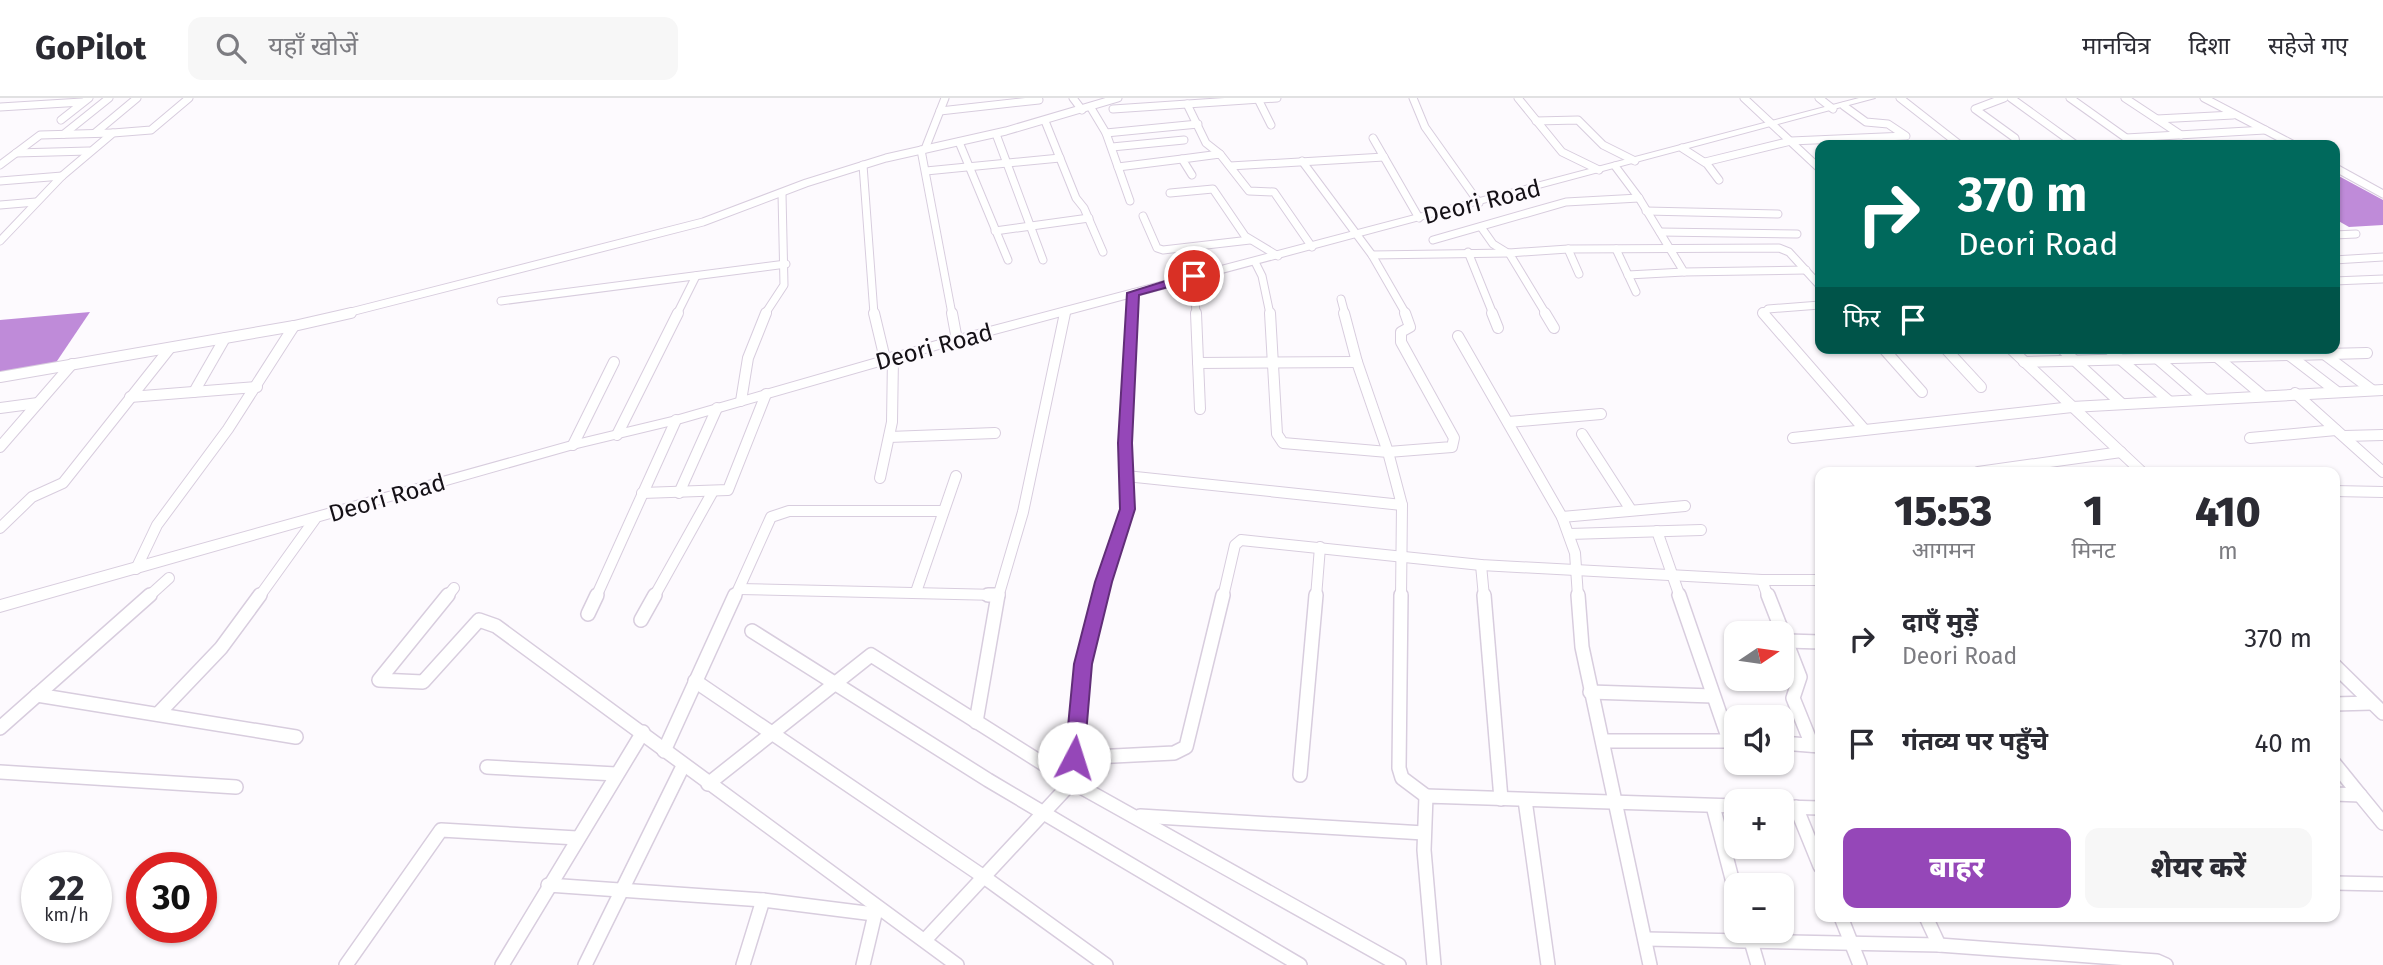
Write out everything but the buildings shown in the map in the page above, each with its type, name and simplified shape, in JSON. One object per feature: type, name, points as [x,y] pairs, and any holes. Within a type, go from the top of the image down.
[{"type":"street","points":[[64,134],[109,98]]},
{"type":"street","points":[[95,133],[137,98]]},
{"type":"street","points":[[0,165],[40,135],[151,130],[189,98]]},
{"type":"street","points":[[945,98],[923,150],[957,340]]},
{"type":"street","points":[[1073,98],[1106,133],[1130,201]]},
{"type":"street","points":[[0,377],[293,326],[703,222],[863,164],[996,134],[1118,98]]},
{"type":"street","points":[[1175,98],[1186,104],[1206,143],[1220,153],[1249,191],[1274,192],[1312,247]]},
{"type":"street","points":[[1113,109],[1277,98]]},
{"type":"street","points":[[1413,98],[1425,127],[1479,203]]},
{"type":"street","points":[[1518,98],[1562,152],[1599,170]]},
{"type":"street","points":[[1744,98],[1815,164]]},
{"type":"street","points":[[1819,98],[1866,122],[1889,124],[1908,139],[1850,140]]},
{"type":"street","name":"Deori Road","points":[[0,606],[573,446],[677,420],[889,358],[1870,98]]},
{"type":"street","points":[[1900,98],[1954,140]]},
{"type":"street","points":[[2004,98],[1975,109],[2015,140]]},
{"type":"street","points":[[2011,98],[2070,140]]},
{"type":"street","points":[[2070,98],[2129,140]]},
{"type":"street","points":[[2124,98],[2181,135]]},
{"type":"street","points":[[2204,98],[2284,140]]},
{"type":"street","points":[[940,111],[1038,99],[1076,198],[1103,252]]},
{"type":"street","points":[[1258,99],[1271,125]]},
{"type":"street","points":[[0,107],[85,100]]},
{"type":"street","points":[[61,120],[85,100]]},
{"type":"street","points":[[2157,119],[2236,115]]},
{"type":"street","points":[[1536,121],[1578,121],[1603,145],[1635,161]]},
{"type":"street","points":[[1106,133],[1198,124]]},
{"type":"street","points":[[2126,138],[2265,130]]},
{"type":"street","points":[[0,241],[62,176],[113,133]]},
{"type":"street","points":[[996,134],[1043,260]]},
{"type":"street","points":[[1373,138],[1419,218]]},
{"type":"street","points":[[1112,147],[1184,140]]},
{"type":"street","points":[[1705,162],[1791,141],[1815,141]]},
{"type":"street","points":[[959,142],[1008,260]]},
{"type":"street","points":[[1682,148],[1705,162],[1719,180]]},
{"type":"street","points":[[16,153],[89,151]]},
{"type":"street","points":[[1118,167],[1220,153]]},
{"type":"street","points":[[1808,157],[1815,156]]},
{"type":"street","points":[[1230,166],[1384,157]]},
{"type":"street","points":[[926,171],[1060,158]]},
{"type":"street","points":[[1182,159],[1192,175]]},
{"type":"street","points":[[1255,261],[1264,274],[1274,363],[1277,434],[1283,443],[1388,452],[1445,448],[1454,444],[1401,342],[1401,332],[1410,327],[1410,322],[1372,255],[1302,161]]},
{"type":"street","points":[[863,164],[869,195],[876,337],[889,358],[892,422],[880,478]]},
{"type":"street","points":[[1615,166],[1639,198],[1684,272]]},
{"type":"street","points":[[2340,170],[2383,194]]},
{"type":"street","points":[[0,181],[62,176]]},
{"type":"street","points":[[1170,193],[1213,189],[1245,236],[1278,256]]},
{"type":"street","points":[[741,401],[743,379],[754,337],[766,313],[781,294],[786,264],[782,194]]},
{"type":"street","points":[[1433,240],[1566,202],[1639,198]]},
{"type":"street","points":[[0,205],[36,202]]},
{"type":"street","points":[[1646,211],[1778,214]]},
{"type":"street","points":[[1143,216],[1159,249],[1250,240]]},
{"type":"street","points":[[995,231],[1088,218]]},
{"type":"street","points":[[1481,227],[1493,244],[1509,253],[1555,328]]},
{"type":"street","points":[[1660,232],[1797,234]]},
{"type":"street","points":[[2340,235],[2356,234]]},
{"type":"street","points":[[1372,255],[1509,253],[1568,249],[1783,249],[1815,280]]},
{"type":"street","points":[[1568,249],[1579,274]]},
{"type":"street","points":[[1616,249],[1636,292]]},
{"type":"street","points":[[1468,252],[1498,328]]},
{"type":"street","points":[[2340,260],[2383,257]]},
{"type":"street","points":[[501,301],[786,264]]},
{"type":"street","points":[[1628,275],[1806,270]]},
{"type":"street","points":[[617,435],[696,276]]},
{"type":"street","points":[[1185,278],[1195,298],[1200,409]]},
{"type":"street","points":[[2340,281],[2383,279]]},
{"type":"street","points":[[925,940],[1046,814],[1072,782],[1083,664],[1103,582],[1128,509],[1126,476],[1133,293]]},
{"type":"street","points":[[1341,299],[1357,362],[1388,452],[1402,505],[1399,768],[1402,778],[1426,796],[1724,806]]},
{"type":"street","points":[[1815,305],[1768,309],[1763,313],[1864,429]]},
{"type":"street","points":[[976,722],[998,595],[1023,512],[1065,312]]},
{"type":"street","points":[[136,569],[142,547],[159,518],[203,465],[257,387],[293,326]]},
{"type":"street","points":[[1458,336],[1562,517],[1569,534],[1578,572],[1581,647],[1650,965]]},
{"type":"street","points":[[194,392],[225,338]]},
{"type":"street","points":[[0,528],[32,497],[63,483],[170,348]]},
{"type":"street","points":[[2340,352],[2367,353]]},
{"type":"street","points":[[1888,354],[1922,392]]},
{"type":"street","points":[[1951,354],[1981,387]]},
{"type":"street","points":[[2016,354],[2137,467]]},
{"type":"street","points":[[2067,354],[2122,404]]},
{"type":"street","points":[[2113,354],[2169,401]]},
{"type":"street","points":[[2152,354],[2204,399]]},
{"type":"street","points":[[2213,354],[2262,395]]},
{"type":"street","points":[[2024,362],[2297,354]]},
{"type":"street","points":[[2324,354],[2378,390]]},
{"type":"street","points":[[2289,355],[2336,391]]},
{"type":"street","points":[[573,446],[614,362]]},
{"type":"street","points":[[1198,363],[1357,362]]},
{"type":"street","points":[[0,447],[72,364]]},
{"type":"street","points":[[130,397],[257,387]]},
{"type":"street","points":[[1793,438],[2072,407],[2378,390]]},
{"type":"street","points":[[2295,393],[2383,472]]},
{"type":"street","points":[[642,493],[712,493],[730,488],[766,394]]},
{"type":"street","points":[[0,408],[38,403]]},
{"type":"street","points":[[680,493],[717,408]]},
{"type":"street","points":[[1508,422],[1601,414]]},
{"type":"street","points":[[588,614],[677,420]]},
{"type":"street","points":[[889,437],[995,433]]},
{"type":"street","points":[[2250,438],[2340,433],[2383,435]]},
{"type":"street","points":[[1582,434],[1631,510]]},
{"type":"street","points":[[2015,467],[2121,452]]},
{"type":"street","points":[[2045,463],[2049,467]]},
{"type":"street","points":[[916,592],[956,476]]},
{"type":"street","points":[[1126,476],[1402,505]]},
{"type":"street","points":[[2340,491],[2383,492]]},
{"type":"street","points":[[640,620],[712,493]]},
{"type":"street","points":[[1562,517],[1685,506]]},
{"type":"street","points":[[664,751],[775,514],[789,511],[943,511]]},
{"type":"street","points":[[158,714],[221,648],[315,519]]},
{"type":"street","points":[[1569,534],[1701,530]]},
{"type":"street","points":[[1657,531],[1724,721]]},
{"type":"street","points":[[1074,758],[1181,751],[1186,747],[1236,543],[1245,539],[1480,565],[1578,572],[1815,580]]},
{"type":"street","points":[[1300,775],[1320,547]]},
{"type":"street","points":[[1480,565],[1501,799]]},
{"type":"street","points":[[0,729],[169,578]]},
{"type":"street","points":[[1762,580],[1779,621]]},
{"type":"street","points":[[454,588],[379,680],[423,682],[479,620],[496,626],[642,732],[683,766],[877,910],[925,940],[957,965]]},
{"type":"street","points":[[738,589],[998,595]]},
{"type":"street","points":[[752,631],[1046,814],[1300,965]]},
{"type":"street","points":[[1794,641],[1815,642]]},
{"type":"street","points":[[708,784],[871,655],[1072,782],[1399,965]]},
{"type":"street","points":[[1794,659],[1800,677],[1793,698],[1815,743]]},
{"type":"street","points":[[2340,671],[2383,713]]},
{"type":"street","points":[[695,681],[984,877],[1106,965]]},
{"type":"street","points":[[1590,692],[1713,696]]},
{"type":"street","points":[[37,695],[296,737]]},
{"type":"street","points":[[2340,704],[2372,703]]},
{"type":"street","points":[[502,965],[642,732]]},
{"type":"street","points":[[1603,741],[1724,740]]},
{"type":"street","points":[[1794,744],[1815,745]]},
{"type":"street","points":[[585,965],[620,889],[683,766]]},
{"type":"street","points":[[487,767],[616,774]]},
{"type":"street","points":[[2340,770],[2383,823]]},
{"type":"street","points":[[0,772],[236,787]]},
{"type":"street","points":[[2340,794],[2360,795]]},
{"type":"street","points":[[1426,796],[1423,802],[1424,833],[1434,965]]},
{"type":"street","points":[[1525,800],[1548,965]]},
{"type":"street","points":[[1713,806],[1731,873]]},
{"type":"street","points":[[1794,807],[1815,807]]},
{"type":"street","points":[[1136,816],[1424,833]]},
{"type":"street","points":[[1794,818],[1815,857]]},
{"type":"street","points":[[346,965],[441,830],[577,838]]},
{"type":"street","points":[[2340,883],[2383,884]]},
{"type":"street","points":[[548,885],[877,910]]},
{"type":"street","points":[[743,965],[763,900]]},
{"type":"street","points":[[863,965],[877,910]]},
{"type":"street","points":[[1843,922],[1860,965]]},
{"type":"street","points":[[1928,922],[1939,945]]},
{"type":"street","points":[[1646,939],[1724,937]]},
{"type":"street","points":[[1794,940],[1939,945],[2157,961],[2166,965]]},
{"type":"street","points":[[1751,943],[1758,965]]},
{"type":"shaded area","points":[[2340,177],[2383,200],[2383,225],[2349,227],[2340,222]]},
{"type":"shaded area","points":[[90,312],[55,364],[0,372],[0,320]]},
{"type":"route","points":[[1074,758],[1083,664],[1092,621],[1128,509],[1125,443],[1133,293],[1194,276]]}]
